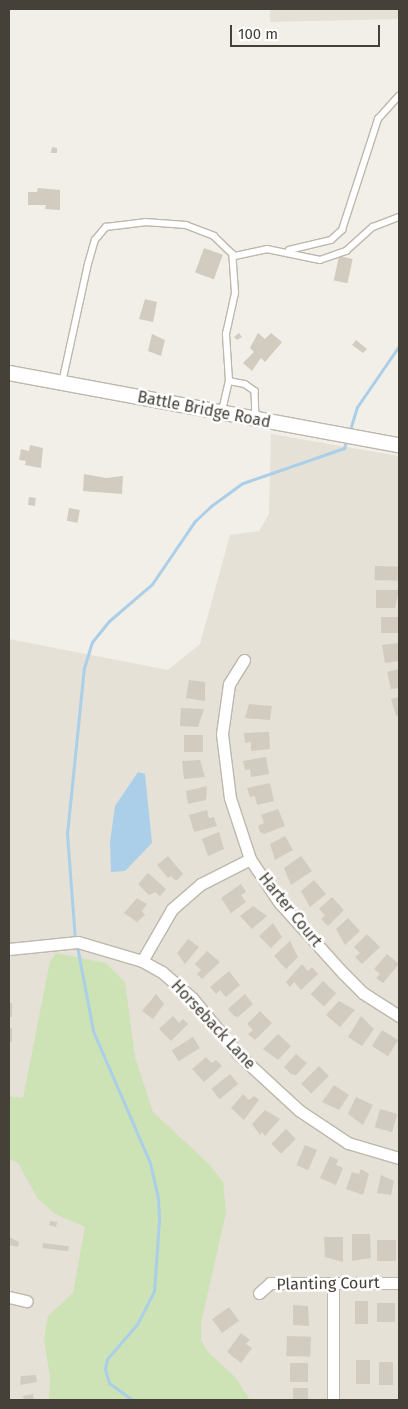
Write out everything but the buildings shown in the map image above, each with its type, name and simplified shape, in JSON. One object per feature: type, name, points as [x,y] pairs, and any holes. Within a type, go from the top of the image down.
[{"type":"street","name":"Battle Bridge Road","points":[[9,373],[399,445]]},
{"type":"street","name":"Harter Court","points":[[244,660],[228,684],[222,734],[230,798],[250,859],[279,902],[343,973],[363,993],[399,1016]]},
{"type":"street","points":[[142,961],[172,909],[201,884],[250,859]]},
{"type":"street","name":"Horseback Lane","points":[[9,948],[78,942],[142,961],[162,972],[192,998],[239,1055],[300,1111],[348,1143],[399,1158]]},
{"type":"street","name":"Planting Court","points":[[259,1293],[270,1283],[399,1283]]},
{"type":"street","points":[[333,1283],[333,1400]]},
{"type":"street","points":[[9,1297],[27,1301]]},
{"type":"lane","points":[[284,251],[331,240],[342,230],[378,119],[399,96]]},
{"type":"lane","points":[[232,254],[267,249],[284,251],[314,259],[328,258],[356,245],[384,220],[399,217]]},
{"type":"lane","points":[[62,383],[88,264],[102,230],[128,222],[186,225],[214,236],[232,254],[236,285],[226,334],[228,381],[222,413]]},
{"type":"lane","points":[[228,381],[246,384],[255,391],[256,420]]},
{"type":"shaded area","points":[[270,9],[399,9],[399,19],[270,22]]},
{"type":"shaded area","points":[[271,434],[399,456],[399,1400],[9,1400],[9,639],[168,670],[200,644],[230,535],[259,531],[269,514]]},
{"type":"green space","points":[[56,953],[106,963],[125,982],[135,1057],[153,1112],[209,1164],[223,1182],[226,1213],[201,1323],[201,1340],[208,1352],[235,1377],[250,1400],[49,1400],[50,1377],[44,1339],[48,1316],[73,1293],[85,1227],[55,1214],[38,1199],[18,1163],[9,1159],[9,1096],[23,1098],[50,961]]},
{"type":"water","points":[[138,772],[145,774],[152,843],[125,871],[111,872],[110,842],[115,806]]},
{"type":"waterway","points":[[349,433],[357,407],[399,346]]},
{"type":"waterway","points":[[75,940],[67,834],[84,668],[92,642],[109,621],[152,584],[195,521],[211,506],[243,483],[344,448],[347,439]]},
{"type":"waterway","points":[[77,946],[93,1031],[150,1163],[158,1199],[159,1220],[154,1291],[138,1323],[107,1359],[105,1369],[109,1383],[132,1400]]}]
